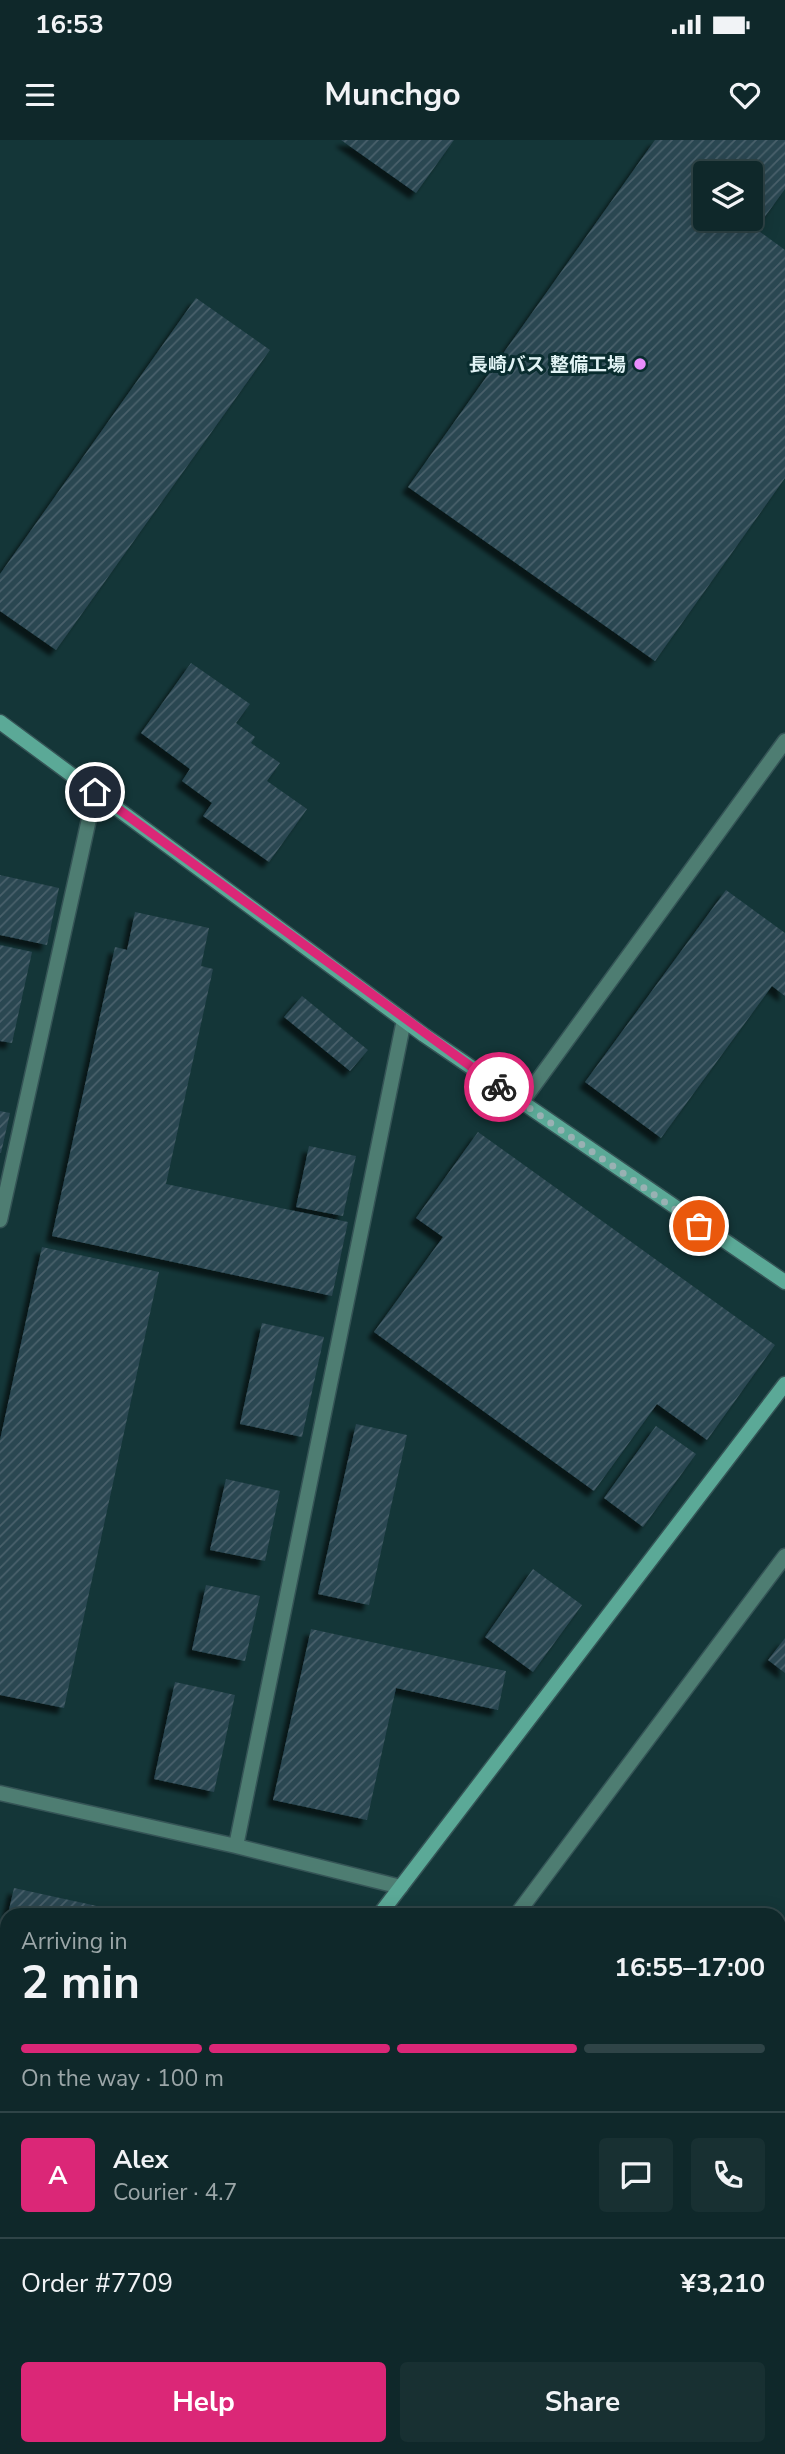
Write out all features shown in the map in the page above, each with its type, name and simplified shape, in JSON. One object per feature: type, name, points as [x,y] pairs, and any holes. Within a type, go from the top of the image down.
[{"type":"street","points":[[0,722],[404,1020],[785,1282]]},
{"type":"street","points":[[522,1102],[785,741]]},
{"type":"street","points":[[0,1220],[95,792]]},
{"type":"street","points":[[236,1846],[404,1020]]},
{"type":"street","points":[[385,1908],[785,1384]]},
{"type":"street","points":[[521,1908],[785,1556]]},
{"type":"street","points":[[0,1793],[236,1846],[401,1887]]},
{"type":"building","points":[[341,140],[454,140],[416,193]]},
{"type":"building","name":"長崎バス 整備工場","points":[[655,140],[785,140],[785,189],[763,219],[763,161],[693,161],[693,231],[759,231],[785,250],[785,478],[655,661],[408,487]]},
{"type":"building","points":[[196,298],[270,350],[56,650],[0,611],[0,574]]},
{"type":"building","points":[[191,663],[250,704],[236,723],[255,737],[251,743],[280,763],[267,781],[307,809],[269,862],[203,816],[212,803],[182,781],[190,769],[141,733]]},
{"type":"building","points":[[0,875],[59,888],[47,945],[0,935]]},
{"type":"building","points":[[726,890],[785,933],[785,996],[772,986],[661,1138],[585,1082]]},
{"type":"building","points":[[135,912],[209,928],[201,966],[213,969],[166,1184],[348,1222],[332,1296],[52,1236],[115,947],[127,950]]},
{"type":"building","points":[[0,945],[32,952],[12,1043],[0,1041]]},
{"type":"building","points":[[302,996],[368,1050],[350,1071],[284,1017]]},
{"type":"building","points":[[0,1111],[10,1113],[1,1153],[0,1153]]},
{"type":"building","points":[[478,1132],[775,1345],[707,1440],[657,1404],[594,1491],[374,1332],[443,1237],[416,1218]]},
{"type":"building","points":[[309,1146],[356,1156],[343,1216],[296,1207]]},
{"type":"building","points":[[42,1247],[159,1272],[64,1708],[0,1695],[0,1440]]},
{"type":"building","points":[[262,1323],[324,1337],[302,1437],[240,1424]]},
{"type":"building","points":[[356,1424],[407,1435],[369,1605],[318,1594]]},
{"type":"building","points":[[656,1426],[696,1454],[643,1527],[604,1498]]},
{"type":"building","points":[[226,1479],[280,1491],[265,1561],[210,1550]]},
{"type":"building","points":[[533,1569],[582,1605],[533,1672],[485,1637]]},
{"type":"building","points":[[206,1585],[260,1596],[245,1661],[192,1650]]},
{"type":"building","points":[[311,1629],[506,1671],[498,1710],[396,1688],[367,1820],[273,1800]]},
{"type":"building","points":[[785,1638],[785,1673],[768,1660]]},
{"type":"building","points":[[175,1682],[235,1695],[214,1792],[154,1779]]},
{"type":"building","points":[[14,1888],[106,1908],[9,1908]]},
{"type":"way so far","points":[[499,1087],[699,1226]]},
{"type":"place","name":"長崎バス 整備工場","points":[[640,364]]},
{"type":"route","points":[[95,792],[499,1087]]}]
